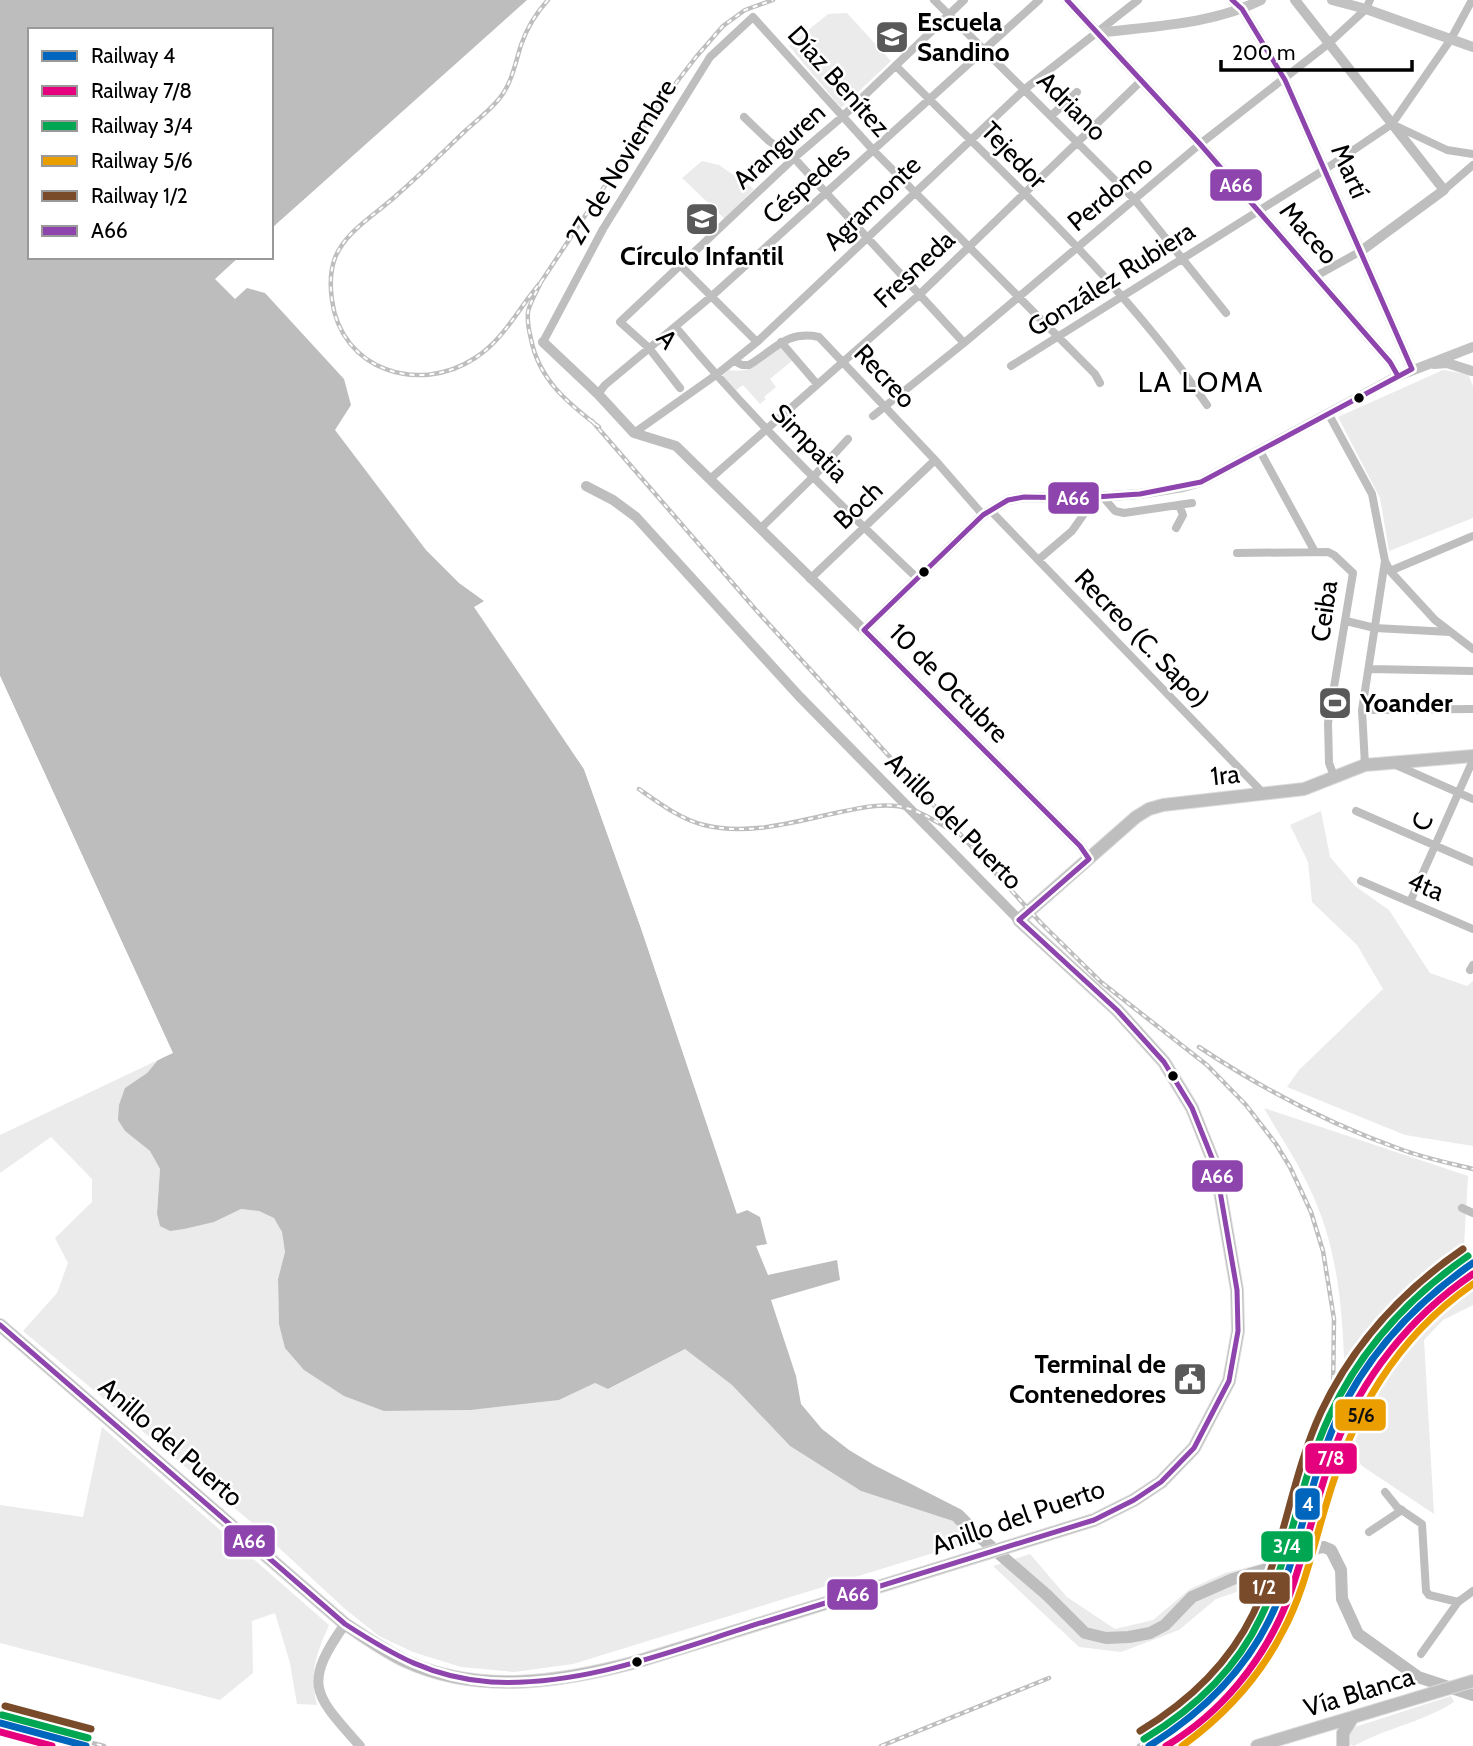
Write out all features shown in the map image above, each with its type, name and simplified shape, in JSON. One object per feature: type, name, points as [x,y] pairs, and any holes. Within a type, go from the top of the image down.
[{"type":"main road","name":"Maceo","points":[[1067,0],[1317,276],[1390,362],[1398,376]]},
{"type":"main road","name":"Martí","points":[[1233,0],[1242,9],[1285,80],[1404,352],[1421,365]]},
{"type":"main road","points":[[1096,33],[1191,22],[1242,9],[1261,0]]},
{"type":"main road","points":[[1332,0],[1368,5],[1473,47]]},
{"type":"main road","points":[[1404,352],[1421,365],[1447,363],[1472,372],[1468,348]]},
{"type":"main road","name":"10 de Octubre","points":[[1089,859],[1080,846],[864,630],[986,513],[1008,500],[1024,497],[1099,497],[1183,487],[1201,482],[1398,376],[1468,348]]},
{"type":"main road","name":"1ra","points":[[1019,920],[1136,817],[1149,809],[1163,805],[1304,789],[1365,765],[1473,758]]},
{"type":"main road","name":"Anillo del Puerto","points":[[0,1325],[345,1624],[405,1661],[428,1669],[488,1681],[545,1681],[586,1676],[1094,1520],[1134,1500],[1161,1482],[1194,1448],[1228,1381],[1238,1331],[1237,1290],[1216,1168],[1192,1108],[1164,1062],[1125,1020],[1019,920]]},
{"type":"main road","points":[[345,1624],[319,1667],[318,1685],[322,1698],[360,1746]]},
{"type":"main road","name":"Vía Blanca","points":[[1257,1746],[1473,1681]]},
{"type":"main road","points":[[1343,1746],[1343,1733],[1353,1717]]},
{"type":"main road","points":[[1326,1726],[1343,1746]]},
{"type":"street","name":"Adriano","points":[[934,0],[1135,200],[1226,313]]},
{"type":"street","name":"Aranguren","points":[[620,322],[964,0]]},
{"type":"street","name":"Céspedes","points":[[598,394],[605,385],[713,295],[1039,0]]},
{"type":"street","name":"Agramonte","points":[[634,433],[716,375],[757,342],[969,139],[1025,89],[1138,0]]},
{"type":"street","points":[[1295,0],[1444,190]]},
{"type":"street","name":"González Rubiera","points":[[1011,366],[1184,259],[1392,124],[1451,39],[1472,0]]},
{"type":"street","name":"Perdomo","points":[[873,416],[1200,144],[1285,80],[1328,44],[1368,5]]},
{"type":"street","name":"Díaz Benítez","points":[[752,17],[874,151],[1059,337],[1095,374],[1100,383]]},
{"type":"street","name":"27 de Noviembre","points":[[543,342],[603,229],[710,57],[752,17]]},
{"type":"street","name":"Tejedor","points":[[896,66],[1123,296],[1178,363],[1207,405]]},
{"type":"street","name":"Fresneda","points":[[710,479],[919,295],[1141,81]]},
{"type":"street","points":[[1051,116],[1077,92]]},
{"type":"street","points":[[744,117],[769,141],[794,158],[964,343]]},
{"type":"street","points":[[1392,124],[1447,150],[1473,154]]},
{"type":"street","points":[[1317,276],[1361,251],[1444,190],[1473,165]]},
{"type":"street","points":[[681,266],[713,295],[757,342]]},
{"type":"street","name":"A","points":[[620,322],[649,348],[680,387]]},
{"type":"street","name":"Simpatia","points":[[679,331],[765,428],[917,578]]},
{"type":"street","name":"Recreo","points":[[734,361],[749,365],[790,337],[806,334],[819,337],[986,513]]},
{"type":"street","points":[[543,342],[598,394],[634,433],[676,446],[864,630]]},
{"type":"street","points":[[781,342],[817,384]]},
{"type":"street","points":[[1328,413],[1372,494],[1385,561],[1390,570],[1435,620],[1473,649]]},
{"type":"street","points":[[760,529],[848,439]]},
{"type":"street","points":[[1260,451],[1315,552]]},
{"type":"street","name":"Boch","points":[[810,579],[935,460]]},
{"type":"street","name":"Anillo del Puerto","points":[[586,486],[613,500],[636,517],[799,696],[1019,920]]},
{"type":"street","points":[[1038,560],[1072,531],[1099,497],[1115,511],[1124,513],[1192,503]]},
{"type":"street","points":[[1176,528],[1184,515],[1179,505]]},
{"type":"street","name":"Recreo (C. Sapo)","points":[[986,513],[1038,560],[1264,794]]},
{"type":"street","points":[[1390,570],[1473,536]]},
{"type":"street","name":"Ceiba","points":[[1237,553],[1315,552],[1334,555],[1353,573],[1328,723],[1328,763],[1334,776]]},
{"type":"street","points":[[1365,765],[1362,710],[1385,561]]},
{"type":"street","points":[[1346,621],[1375,628],[1450,632]]},
{"type":"street","points":[[1369,669],[1473,671]]},
{"type":"street","points":[[1362,710],[1473,709]]},
{"type":"street","name":"C","points":[[1410,902],[1473,758]]},
{"type":"street","points":[[1388,762],[1473,799]]},
{"type":"street","points":[[1356,811],[1473,862]]},
{"type":"street","name":"4ta","points":[[1361,881],[1473,929]]},
{"type":"street","points":[[1462,1208],[1473,1213]]},
{"type":"street","points":[[1385,1492],[1402,1510],[1422,1524],[1426,1591],[1429,1595],[1458,1602]]},
{"type":"street","points":[[1369,1532],[1402,1510]]},
{"type":"street","points":[[1421,1654],[1458,1602],[1473,1591]]},
{"type":"shaded area","points":[[0,0],[529,0],[273,227],[273,28],[28,28],[28,259],[237,259],[215,279],[235,299],[247,288],[265,293],[344,379],[351,405],[335,430],[426,550],[459,583],[484,601],[475,607],[584,769],[737,1213],[747,1210],[760,1217],[767,1244],[756,1246],[768,1275],[837,1260],[840,1280],[771,1300],[796,1376],[801,1404],[822,1429],[849,1450],[962,1510],[971,1519],[972,1528],[963,1528],[953,1521],[861,1491],[790,1446],[732,1385],[685,1349],[608,1389],[595,1383],[559,1400],[471,1410],[384,1411],[344,1396],[304,1370],[285,1348],[279,1324],[278,1279],[285,1252],[282,1232],[274,1218],[259,1211],[241,1209],[214,1222],[184,1229],[170,1231],[160,1226],[157,1214],[160,1169],[150,1151],[125,1131],[118,1120],[119,1105],[125,1088],[147,1073],[158,1060],[172,1052],[0,676]]},
{"type":"shaded area","points":[[847,13],[891,61],[841,108],[789,46],[828,14]]},
{"type":"shaded area","points":[[702,161],[719,165],[754,189],[725,219],[682,178]]},
{"type":"shaded area","points":[[781,346],[793,360],[770,379],[776,387],[760,404],[743,385],[736,390],[722,376],[729,370],[744,370],[757,365]]},
{"type":"shaded area","points":[[1443,370],[1468,374],[1473,386],[1473,518],[1389,551],[1380,498],[1338,417]]},
{"type":"shaded area","points":[[1321,811],[1330,857],[1355,886],[1389,910],[1430,973],[1467,986],[1473,981],[1473,1146],[1405,1135],[1287,1087],[1299,1070],[1383,989],[1357,945],[1312,902],[1308,862],[1290,825]]},
{"type":"shaded area","points":[[158,1060],[147,1073],[125,1088],[125,1131],[150,1151],[160,1169],[157,1214],[160,1226],[214,1222],[241,1209],[259,1211],[275,1218],[282,1232],[285,1252],[278,1279],[279,1324],[384,1411],[471,1410],[559,1400],[595,1383],[609,1389],[685,1349],[732,1385],[790,1446],[861,1491],[953,1521],[963,1528],[969,1542],[573,1664],[514,1672],[461,1667],[413,1652],[379,1636],[345,1609],[251,1522],[23,1331],[57,1293],[68,1263],[55,1238],[92,1202],[92,1179],[51,1137],[0,1173],[0,1135]]},
{"type":"shaded area","points":[[1264,1108],[1468,1176],[1463,1263],[1426,1290],[1396,1319],[1345,1388],[1338,1283],[1327,1232],[1302,1173]]},
{"type":"shaded area","points":[[1473,1276],[1473,1305],[1443,1320],[1424,1340],[1434,1514],[1362,1466],[1346,1444],[1369,1400],[1414,1331]]},
{"type":"shaded area","points":[[102,1427],[329,1625],[315,1664],[317,1705],[297,1704],[290,1663],[275,1613],[252,1621],[253,1673],[220,1700],[0,1643],[0,1505],[83,1517]]},
{"type":"shaded area","points":[[1030,1554],[1067,1597],[1115,1629],[1153,1620],[1190,1589],[1225,1573],[1269,1562],[1266,1582],[1216,1599],[1179,1630],[1121,1652],[1079,1647],[993,1566]]},
{"type":"shaded area","points":[[1451,1696],[1454,1702],[1430,1715],[1354,1746],[1349,1744],[1348,1735],[1355,1727]]},
{"type":"pier","points":[[527,0],[533,0],[273,230],[273,227]]},
{"type":"pier","points":[[487,600],[486,604],[479,608],[587,768],[739,1209],[745,1207],[747,1210],[737,1214],[641,928],[584,769],[474,607]]},
{"type":"pier","points":[[0,676],[173,1053],[158,1060],[156,1057],[168,1051],[0,684]]},
{"type":"waterway","points":[[959,1519],[1047,1595],[1085,1633],[1106,1638],[1150,1633],[1165,1625],[1192,1597],[1233,1579],[1305,1558],[1317,1548],[1324,1547],[1331,1550],[1341,1570],[1342,1599],[1358,1634],[1418,1677],[1473,1695]]},
{"type":"railway","points":[[548,0],[526,33],[510,80],[499,99],[415,179],[354,231],[335,258],[331,289],[338,324],[350,344],[366,359],[386,369],[408,374],[430,374],[453,369],[485,351],[511,323],[541,282],[656,109],[696,57],[723,26],[745,10],[773,0]]},
{"type":"railway","points":[[541,282],[528,312],[535,354],[556,389],[599,427]]},
{"type":"railway","points":[[592,421],[756,610],[1041,923],[1101,982],[1207,1065],[1246,1105],[1290,1167],[1311,1212],[1323,1251],[1334,1319],[1333,1394],[1302,1514],[1275,1598],[1246,1653],[1211,1696],[1180,1721],[1139,1746]]},
{"type":"railway","points":[[639,789],[687,819],[721,828],[787,824],[883,805],[916,811],[953,831]]},
{"type":"railway","points":[[1199,1047],[1271,1091],[1322,1117],[1409,1152],[1473,1169]]},
{"type":"railway","points":[[1320,1483],[1345,1418],[1377,1362],[1419,1313],[1473,1268]]},
{"type":"railway","points":[[881,1746],[1049,1678]]},
{"type":"railway","points":[[0,1719],[104,1746]]},
{"type":"rail line","name":"1/2","points":[[1140,1731],[1174,1708],[1205,1681],[1232,1650],[1243,1632],[1264,1590],[1311,1437],[1321,1412],[1348,1364],[1400,1301],[1463,1249]]},
{"type":"rail line","name":"3/4","points":[[1144,1739],[1180,1715],[1212,1687],[1239,1654],[1272,1593],[1310,1465],[1342,1391],[1388,1326],[1426,1289],[1468,1256]]},
{"type":"rail line","name":"4","points":[[1149,1746],[1209,1700],[1256,1643],[1279,1598],[1327,1443],[1348,1397],[1377,1353],[1412,1313],[1473,1263]]},
{"type":"rail line","name":"7/8","points":[[1166,1746],[1186,1733],[1222,1702],[1266,1645],[1294,1583],[1334,1450],[1358,1398],[1373,1374],[1408,1330],[1450,1291],[1473,1274]]},
{"type":"rail line","name":"5/6","points":[[1182,1746],[1227,1708],[1252,1680],[1274,1648],[1302,1585],[1349,1440],[1380,1381],[1420,1329],[1473,1284]]},
{"type":"rail line","name":"1/2","points":[[5,1706],[91,1729]]},
{"type":"rail line","name":"3/4","points":[[2,1715],[88,1738]]},
{"type":"rail line","name":"4","points":[[0,1723],[86,1746]]},
{"type":"rail line","name":"7/8","points":[[0,1732],[52,1746]]},
{"type":"transit line","name":"A66","points":[[1067,0],[1200,144],[1390,362],[1398,376]]},
{"type":"transit line","name":"A66","points":[[864,630],[983,515],[1008,500],[1024,497],[1081,498],[1140,494],[1201,482],[1412,369],[1285,80],[1242,9],[1232,0]]},
{"type":"transit line","name":"A66","points":[[864,630],[1080,846],[1089,859]]},
{"type":"transit line","name":"A66","points":[[1019,920],[1089,859]]},
{"type":"transit line","name":"A66","points":[[0,1325],[345,1624],[414,1663],[470,1680],[526,1682],[561,1679],[630,1664],[1094,1520],[1134,1500],[1161,1482],[1194,1448],[1229,1381],[1238,1331],[1237,1290],[1216,1168],[1192,1108],[1164,1062],[1117,1010],[1019,920]]},
{"type":"place","name":"Escuela Sandino","points":[[892,37]]},
{"type":"place","name":"Círculo Infantil","points":[[702,219]]},
{"type":"place","name":"Yoander","points":[[1335,703]]},
{"type":"place","name":"Terminal de Contenedores","points":[[1190,1379]]},
{"type":"district","name":"LA LOMA","points":[[1201,382]]}]
